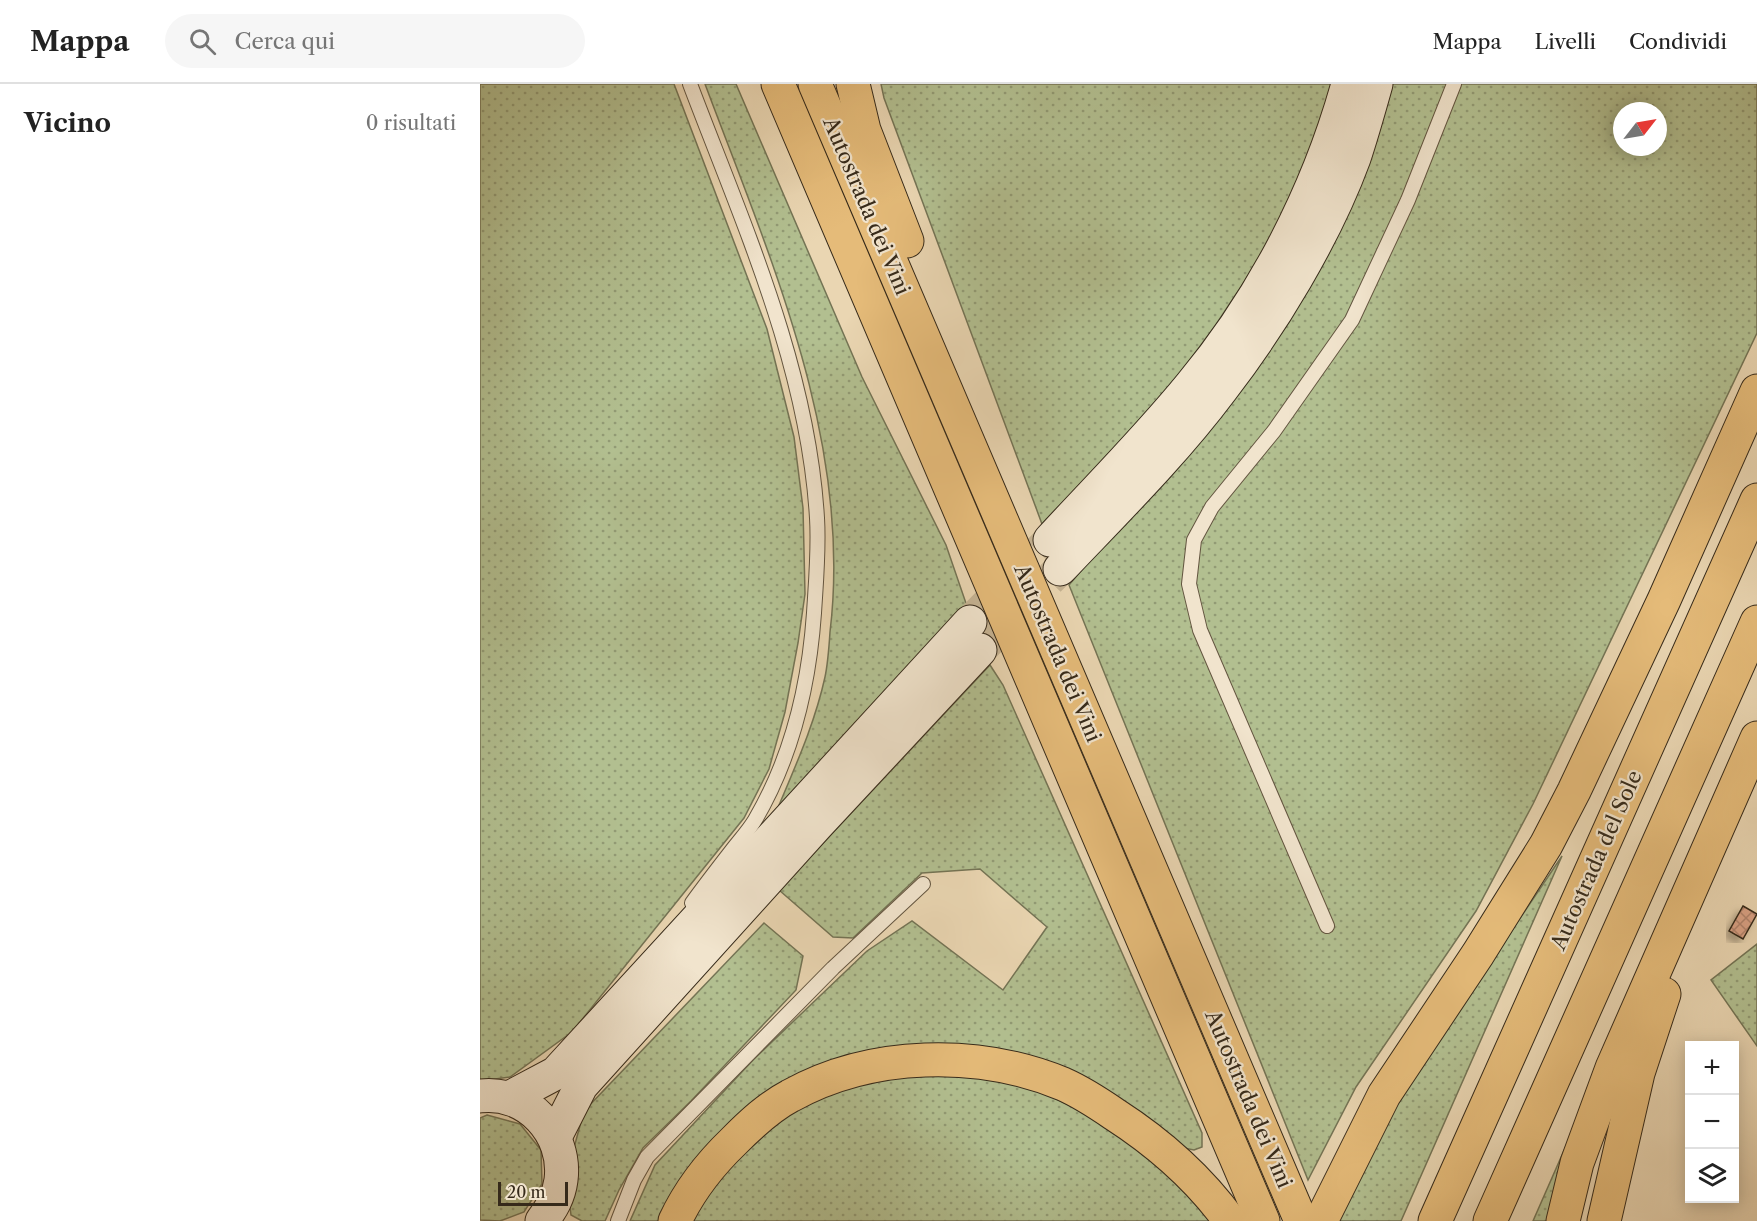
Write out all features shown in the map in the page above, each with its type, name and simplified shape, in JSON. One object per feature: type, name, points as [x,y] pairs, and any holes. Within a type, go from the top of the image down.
[{"type":"highway","name":"Autostrada dei Vini","points":[[778,84],[1263,1221]]},
{"type":"highway","name":"Autostrada dei Vini","points":[[815,84],[1060,656],[1313,1217]]},
{"type":"highway","points":[[853,84],[864,130],[893,210],[981,420],[1060,656]]},
{"type":"highway","points":[[1313,1217],[1384,1095],[1478,954],[1546,846],[1664,600],[1757,391]]},
{"type":"highway","name":"Autostrada del Sole","points":[[1435,1221],[1757,500]]},
{"type":"highway","points":[[1490,1221],[1757,622]]},
{"type":"highway","points":[[1563,1221],[1577,1163],[1612,1068],[1757,738]]},
{"type":"highway","points":[[1604,1221],[1638,1073],[1659,1008],[1693,912],[1734,820],[1757,750]]},
{"type":"highway","points":[[675,1221],[694,1186],[709,1165],[760,1116],[790,1096],[826,1079],[865,1068],[904,1061],[941,1060],[984,1063],[1025,1071],[1065,1085],[1146,1134],[1175,1158],[1204,1188],[1230,1221]]},
{"type":"main road","points":[[1348,84],[1332,137],[1297,220],[1248,307],[1192,384],[1055,555],[1190,429],[1253,346],[1287,292],[1335,201],[1353,158],[1376,84]]},
{"type":"main road","points":[[494,1097],[556,1073],[975,636],[810,834],[581,1086],[555,1137]]},
{"type":"main road","points":[[494,1097],[528,1107],[543,1120],[555,1137],[562,1166],[559,1189],[549,1217]]},
{"type":"lane","points":[[593,1032],[754,821],[781,766],[798,720],[812,652],[817,518],[804,420],[779,323],[690,84]]},
{"type":"lane","points":[[1327,926],[1200,630],[1189,584],[1194,540],[1212,507],[1274,431],[1352,320],[1408,200],[1454,84]]},
{"type":"lane","points":[[618,1221],[634,1180],[647,1157],[833,968],[923,884]]},
{"type":"green space","points":[[480,84],[674,84],[767,329],[794,437],[803,508],[805,594],[785,712],[769,769],[744,818],[572,1032],[510,1077],[480,1081]]},
{"type":"green space","points":[[705,84],[736,84],[862,377],[946,545],[969,612],[777,810],[810,728],[826,672],[834,561],[829,491],[818,421],[800,352],[755,216]]},
{"type":"green space","points":[[881,84],[1337,84],[1332,103],[1266,249],[1215,326],[1164,395],[1042,524],[884,98]]},
{"type":"green space","points":[[1389,84],[1757,84],[1757,333],[1533,804],[1476,911],[1356,1087],[1308,1180],[1069,585],[1125,519]]},
{"type":"green space","points":[[990,665],[1003,685],[1202,1133],[1202,1147],[1194,1150],[1184,1148],[1105,1094],[850,1057],[663,1221],[630,1221],[655,1165],[754,1059],[867,951],[912,921],[1003,990],[1047,927],[980,869],[922,873],[853,938],[833,937],[779,890]]},
{"type":"green space","points":[[1562,856],[1401,1221],[1335,1221],[1377,1139],[1417,1071]]},
{"type":"green space","points":[[764,923],[803,956],[796,990],[643,1148],[619,1190],[605,1221],[582,1221],[571,1215],[566,1177],[584,1111]]},
{"type":"green space","points":[[1757,944],[1757,1046],[1711,980]]},
{"type":"green space","points":[[923,1072],[1024,1083],[1120,1130],[1195,1198],[1210,1221],[689,1221],[690,1216],[753,1138],[808,1101],[858,1084]]},
{"type":"green space","points":[[1580,1114],[1551,1221],[1533,1221]]},
{"type":"green space","points":[[487,1115],[520,1124],[541,1150],[542,1184],[524,1212],[500,1221],[480,1220],[480,1118]]},
{"type":"building","points":[[1743,906],[1757,914],[1743,939],[1729,931]]},
{"type":"tunnel","points":[[970,622],[1050,540]]},
{"type":"tunnel","points":[[980,650],[1060,569]]}]
